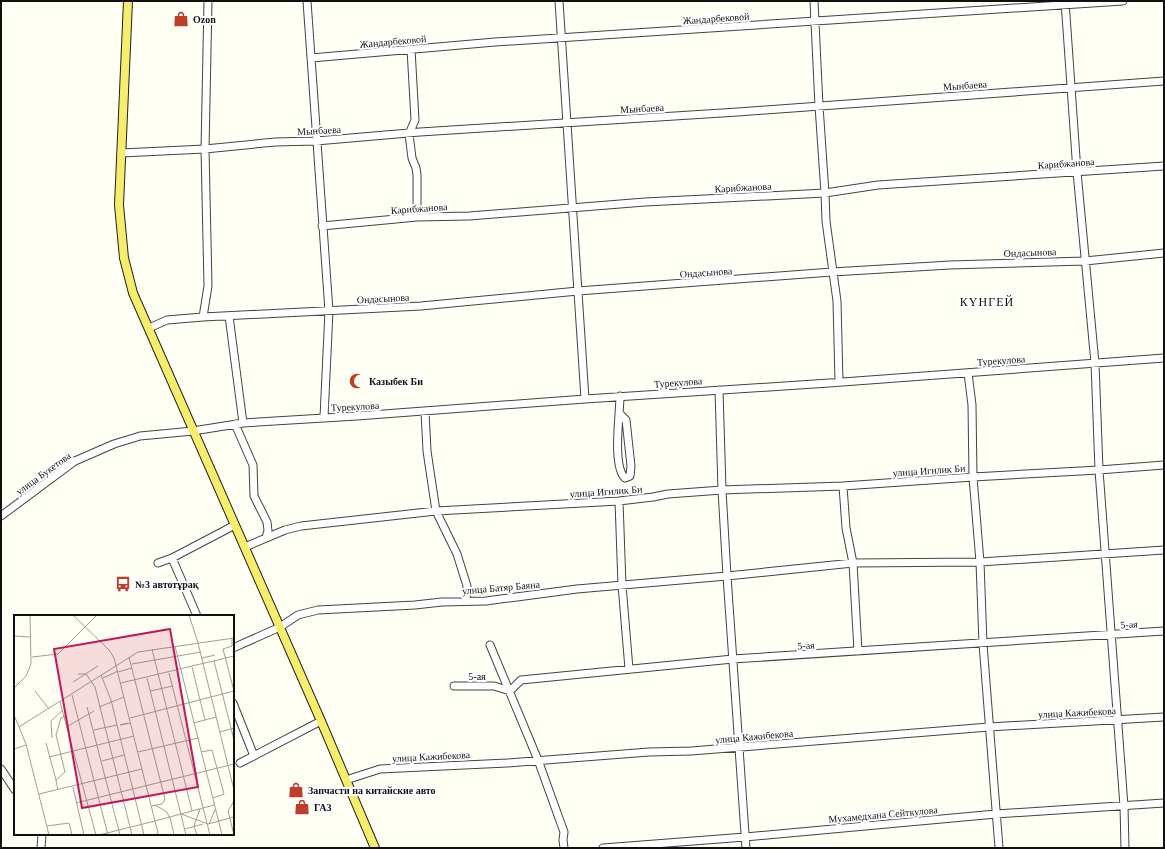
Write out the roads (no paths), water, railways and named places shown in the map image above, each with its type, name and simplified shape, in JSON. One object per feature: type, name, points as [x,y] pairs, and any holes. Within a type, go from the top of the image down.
[{"type":"main road","points":[[128,1],[119,204],[124,258],[134,293],[375,848]]},
{"type":"street","points":[[203,318],[208,286],[205,149],[208,1]]},
{"type":"street","points":[[307,1],[329,311],[324,417]]},
{"type":"street","points":[[559,1],[585,399]]},
{"type":"street","points":[[814,1],[819,106],[826,193],[826,221],[837,301],[839,382]]},
{"type":"street","name":"Жандарбековой","points":[[311,58],[496,42],[815,22],[1065,3],[1123,1]]},
{"type":"street","points":[[1065,3],[1077,172],[1095,363],[1099,470],[1124,806],[1125,848]]},
{"type":"street","points":[[411,49],[416,120],[409,134],[412,158],[417,175],[417,217]]},
{"type":"street","name":"Мынбаева","points":[[121,153],[205,149],[275,142],[316,141],[1164,81]]},
{"type":"street","name":"Карибжанова","points":[[322,226],[417,217],[469,216],[645,202],[826,193],[878,185],[1164,166]]},
{"type":"street","name":"Ондасынова","points":[[149,328],[167,320],[421,306],[578,291],[832,272],[950,265],[1085,261],[1164,253]]},
{"type":"street","points":[[229,316],[239,423],[253,465],[254,496],[267,522],[268,531],[266,537]]},
{"type":"street","name":"Турекулова","points":[[193,430],[239,423],[968,373],[1164,358]]},
{"type":"street","points":[[968,373],[972,405],[973,477],[980,562],[983,644],[999,848]]},
{"type":"street","points":[[719,390],[722,490],[727,576],[746,848]]},
{"type":"street","points":[[620,396],[620,414],[617,421],[618,454],[620,470],[625,478],[630,476],[630,466],[626,420],[620,414]]},
{"type":"street","points":[[425,411],[427,451],[436,511],[457,554],[467,586],[466,601]]},
{"type":"street","name":"улица Букетова","points":[[1,516],[75,461],[114,444],[140,436],[193,430]]},
{"type":"street","name":"улица Игилик Би","points":[[245,547],[266,537],[301,526],[436,511],[619,501],[668,494],[722,490],[843,486],[1164,465]]},
{"type":"street","points":[[843,486],[846,528],[853,563],[858,652]]},
{"type":"street","points":[[619,501],[622,585],[628,670]]},
{"type":"street","points":[[158,563],[172,558],[235,525]]},
{"type":"street","name":"улица Батяр Баяна","points":[[234,648],[280,627],[298,615],[318,610],[486,601],[577,589],[853,563],[980,562],[1164,550]]},
{"type":"street","points":[[172,558],[197,615]]},
{"type":"street","name":"5-ая","points":[[454,686],[494,686],[510,691],[521,680],[733,659],[983,644],[1164,631]]},
{"type":"street","points":[[490,645],[538,760],[564,832],[564,848]]},
{"type":"street","points":[[234,706],[254,756]]},
{"type":"street","name":"улица Кажибекова","points":[[346,780],[380,769],[507,763],[649,752],[692,751],[989,726],[1164,717]]},
{"type":"street","points":[[240,763],[321,721]]},
{"type":"street","points":[[1,769],[14,788]]},
{"type":"street","name":"Мухамедхана Сейткулова","points":[[603,848],[745,837],[996,814],[1164,803]]},
{"type":"street","points":[[41,848],[42,835]]},
{"type":"place","name":"Ozon","points":[[181,19]]},
{"type":"place","name":"Казыбек Би","points":[[357,381]]},
{"type":"place","name":"№3 автотұрақ","points":[[123,584]]},
{"type":"place","name":"Запчасти на китайские авто","points":[[296,790]]},
{"type":"place","name":"ГАЗ","points":[[302,807]]},
{"type":"district","name":"КҮНГЕЙ","points":[[987,302]]}]
